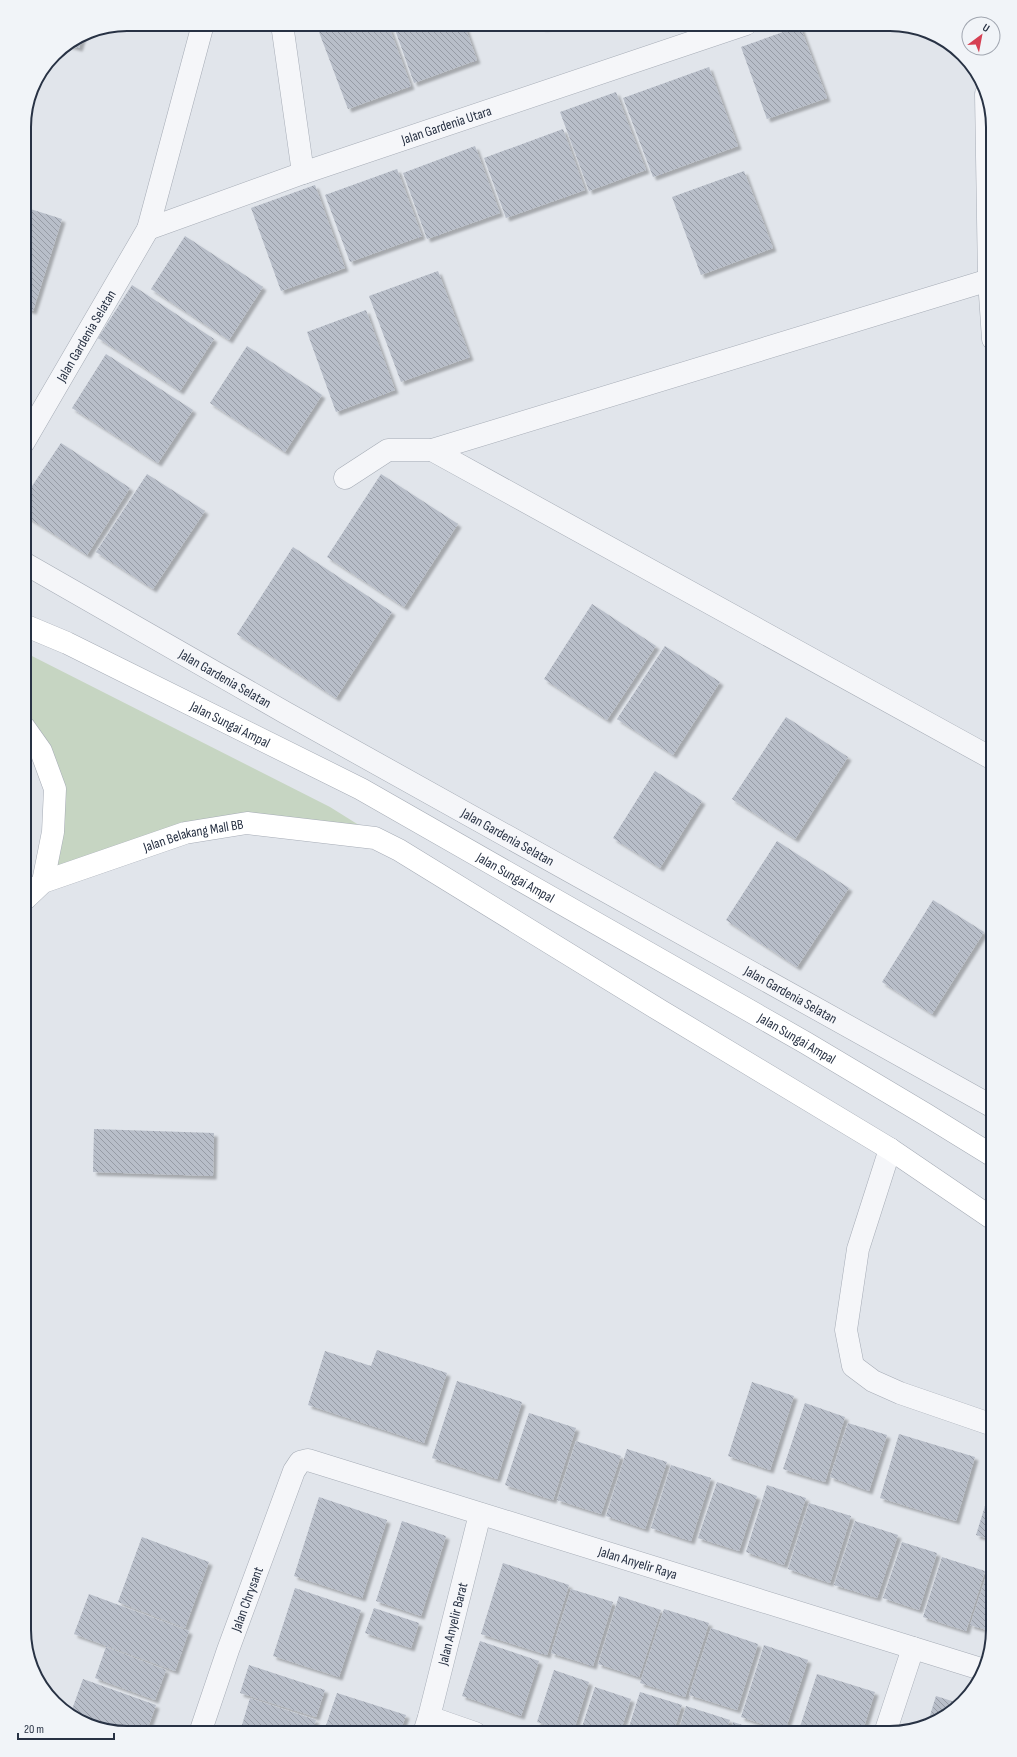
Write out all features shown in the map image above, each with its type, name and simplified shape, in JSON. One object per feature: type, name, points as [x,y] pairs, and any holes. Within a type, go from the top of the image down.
[{"type":"main road","name":"Jalan Sungai Ampal","points":[[31,628],[67,642],[361,789],[806,1043],[986,1152]]},
{"type":"main road","points":[[31,737],[41,751],[55,790],[53,832],[43,882]]},
{"type":"main road","name":"Jalan Belakang Mall BB","points":[[31,893],[43,882],[185,834],[247,823],[375,838],[399,850],[661,1011],[890,1149]]},
{"type":"main road","points":[[890,1149],[986,1214]]},
{"type":"street","name":"Jalan Gardenia Selatan","points":[[31,430],[148,229],[201,31]]},
{"type":"street","points":[[283,31],[303,173]]},
{"type":"street","name":"Jalan Gardenia Utara","points":[[148,229],[303,173],[725,31]]},
{"type":"street","points":[[345,478],[388,450],[432,450],[986,281]]},
{"type":"street","points":[[432,450],[986,755]]},
{"type":"street","name":"Jalan Gardenia Selatan","points":[[31,566],[293,717],[986,1103]]},
{"type":"street","points":[[890,1149],[858,1249],[846,1330],[853,1366],[874,1381],[900,1393],[986,1423]]},
{"type":"street","name":"Jalan Anyelir Raya","points":[[296,1466],[300,1462],[308,1460],[978,1668]]},
{"type":"street","name":"Jalan Chrysant","points":[[202,1726],[228,1650],[296,1466]]},
{"type":"street","name":"Jalan Anyelir Barat","points":[[427,1725],[480,1514]]},
{"type":"street","points":[[887,1726],[913,1648]]},
{"type":"green space","points":[[31,656],[330,807],[370,832],[248,819],[50,873],[57,834],[31,742]]},
{"type":"building","points":[[319,31],[391,31],[411,86],[348,109]]},
{"type":"building","points":[[395,31],[467,31],[477,60],[414,83]]},
{"type":"building","points":[[786,31],[802,31],[827,98],[767,119],[741,47]]},
{"type":"building","points":[[81,43],[79,48],[74,47]]},
{"type":"building","points":[[709,67],[738,146],[653,177],[623,98]]},
{"type":"building","points":[[616,92],[646,170],[589,191],[560,112]]},
{"type":"building","points":[[563,129],[585,190],[506,218],[484,158]]},
{"type":"building","points":[[475,146],[500,213],[427,239],[403,173]]},
{"type":"building","points":[[397,169],[422,236],[350,262],[325,195]]},
{"type":"building","points":[[744,171],[773,248],[701,275],[672,197]]},
{"type":"building","points":[[315,185],[345,268],[281,291],[251,208]]},
{"type":"building","points":[[31,209],[62,219],[33,311],[31,310]]},
{"type":"building","points":[[185,236],[263,287],[229,340],[151,289]]},
{"type":"building","points":[[438,271],[470,357],[401,382],[369,296]]},
{"type":"building","points":[[132,285],[214,339],[180,391],[98,338]]},
{"type":"building","points":[[366,310],[395,390],[336,412],[307,332]]},
{"type":"building","points":[[247,346],[322,395],[285,452],[210,403]]},
{"type":"building","points":[[106,354],[193,410],[158,463],[72,408]]},
{"type":"building","points":[[61,443],[130,488],[87,555],[31,519],[31,488]]},
{"type":"building","points":[[147,474],[205,511],[153,589],[96,552]]},
{"type":"building","points":[[381,474],[458,524],[404,607],[327,557]]},
{"type":"building","points":[[293,547],[392,612],[336,698],[237,634]]},
{"type":"building","points":[[592,604],[656,646],[607,720],[544,679]]},
{"type":"building","points":[[665,646],[720,682],[673,755],[617,719]]},
{"type":"building","points":[[786,717],[848,757],[795,839],[732,799]]},
{"type":"building","points":[[655,771],[702,801],[660,868],[613,838]]},
{"type":"building","points":[[777,841],[849,888],[797,967],[726,920]]},
{"type":"building","points":[[933,900],[984,932],[932,1014],[882,982]]},
{"type":"building","points":[[94,1129],[214,1133],[213,1176],[93,1172]]},
{"type":"building","points":[[377,1350],[447,1373],[424,1443],[308,1405],[325,1351],[371,1366]]},
{"type":"building","points":[[457,1381],[522,1402],[497,1479],[432,1458]]},
{"type":"building","points":[[752,1382],[794,1396],[770,1470],[728,1456]]},
{"type":"building","points":[[805,1403],[845,1417],[825,1482],[783,1469]]},
{"type":"building","points":[[529,1413],[576,1428],[553,1500],[505,1485]]},
{"type":"building","points":[[848,1423],[887,1435],[869,1491],[830,1477]]},
{"type":"building","points":[[899,1434],[975,1457],[956,1521],[880,1498]]},
{"type":"building","points":[[576,1441],[621,1456],[601,1514],[557,1500]]},
{"type":"building","points":[[627,1449],[667,1462],[645,1529],[606,1516]]},
{"type":"building","points":[[671,1465],[711,1478],[691,1541],[651,1528]]},
{"type":"building","points":[[717,1482],[757,1496],[739,1551],[698,1538]]},
{"type":"building","points":[[767,1485],[806,1498],[784,1565],[746,1552]]},
{"type":"building","points":[[319,1497],[387,1520],[362,1598],[294,1576]]},
{"type":"building","points":[[809,1503],[851,1516],[830,1583],[788,1569]]},
{"type":"building","points":[[986,1503],[986,1538],[976,1535]]},
{"type":"building","points":[[402,1521],[446,1536],[421,1616],[376,1601]]},
{"type":"building","points":[[855,1521],[898,1535],[877,1598],[834,1585]]},
{"type":"building","points":[[142,1537],[209,1562],[185,1628],[118,1602]]},
{"type":"building","points":[[902,1542],[937,1553],[919,1610],[883,1598]]},
{"type":"building","points":[[942,1557],[985,1571],[966,1631],[923,1617]]},
{"type":"building","points":[[503,1563],[569,1585],[547,1655],[481,1634]]},
{"type":"building","points":[[986,1576],[986,1630],[970,1625]]},
{"type":"building","points":[[295,1588],[361,1610],[339,1677],[273,1656]]},
{"type":"building","points":[[571,1589],[613,1602],[593,1666],[551,1653]]},
{"type":"building","points":[[89,1594],[189,1631],[175,1671],[74,1634]]},
{"type":"building","points":[[619,1596],[661,1610],[639,1677],[598,1664]]},
{"type":"building","points":[[374,1608],[419,1623],[411,1648],[365,1633]]},
{"type":"building","points":[[664,1609],[709,1623],[685,1697],[640,1683]]},
{"type":"building","points":[[711,1628],[758,1644],[737,1710],[689,1695]]},
{"type":"building","points":[[480,1641],[539,1661],[521,1716],[462,1696]]},
{"type":"building","points":[[764,1645],[808,1660],[787,1726],[769,1726],[741,1717]]},
{"type":"building","points":[[106,1647],[166,1670],[155,1700],[95,1678]]},
{"type":"building","points":[[249,1665],[325,1690],[316,1717],[240,1693]]},
{"type":"building","points":[[554,1670],[589,1682],[575,1726],[550,1726],[537,1722]]},
{"type":"building","points":[[817,1674],[875,1692],[864,1726],[800,1726]]},
{"type":"building","points":[[83,1679],[156,1705],[148,1726],[120,1726],[108,1724],[96,1721],[72,1709]]},
{"type":"building","points":[[595,1687],[631,1699],[622,1726],[582,1726]]},
{"type":"building","points":[[640,1692],[682,1705],[675,1726],[629,1726]]},
{"type":"building","points":[[337,1693],[406,1715],[402,1726],[326,1726]]},
{"type":"building","points":[[936,1696],[953,1702],[944,1710],[929,1718]]},
{"type":"building","points":[[250,1698],[316,1720],[314,1726],[242,1725]]},
{"type":"building","points":[[686,1706],[730,1720],[728,1726],[680,1726]]},
{"type":"building","points":[[733,1722],[746,1726],[732,1726]]}]
